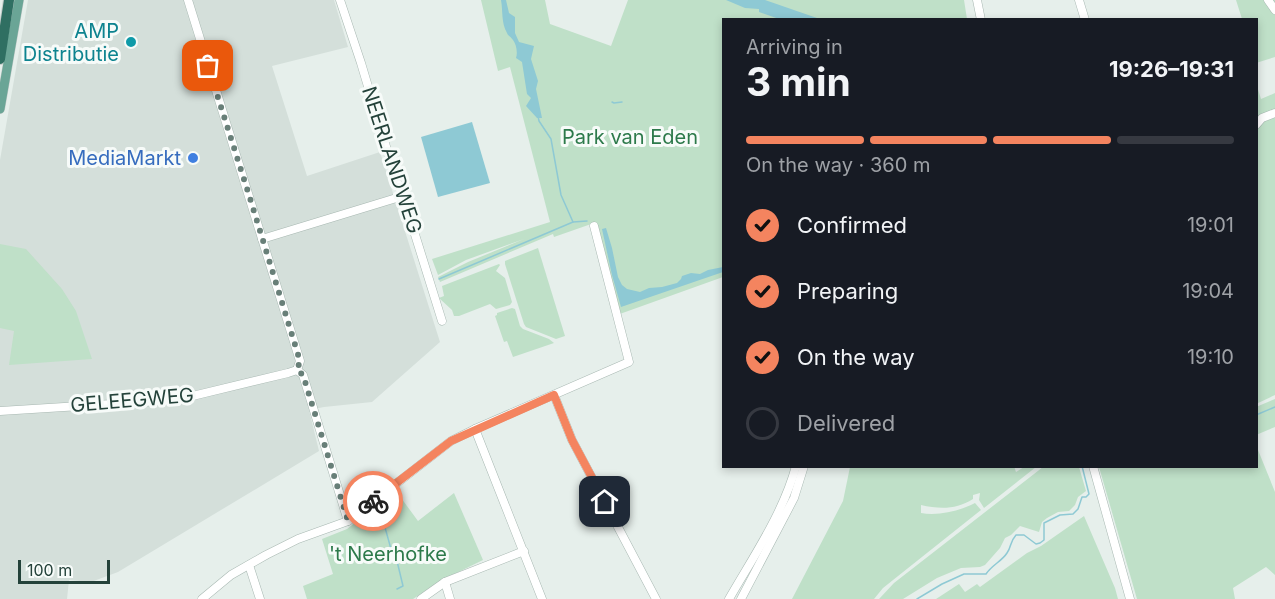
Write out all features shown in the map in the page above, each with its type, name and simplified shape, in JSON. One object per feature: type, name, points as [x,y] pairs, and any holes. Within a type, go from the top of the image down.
[{"type":"highway","points":[[0,22],[6,0]]},
{"type":"highway","points":[[0,59],[6,0]]},
{"type":"main road","points":[[0,110],[19,0]]},
{"type":"street","points":[[188,0],[300,361],[297,370],[303,375],[348,521]]},
{"type":"street","name":"NEERLANDWEG","points":[[340,0],[442,321]]},
{"type":"street","points":[[977,0],[981,18]]},
{"type":"street","points":[[1079,0],[1084,18]]},
{"type":"street","points":[[1268,0],[1275,10]]},
{"type":"street","points":[[1258,123],[1262,118],[1275,112]]},
{"type":"street","points":[[262,239],[403,196]]},
{"type":"street","points":[[202,599],[231,575],[249,565],[298,539],[348,521],[451,441],[629,362],[594,226]]},
{"type":"street","name":"GELEEGWEG","points":[[0,411],[176,400],[297,370]]},
{"type":"street","points":[[554,395],[572,440],[656,599]]},
{"type":"street","points":[[476,429],[543,599]]},
{"type":"street","points":[[729,599],[771,526],[792,480],[795,468]]},
{"type":"street","points":[[741,599],[794,498],[803,468]]},
{"type":"street","points":[[1094,468],[1130,599]]},
{"type":"street","points":[[421,599],[445,582],[524,551]]},
{"type":"street","points":[[249,565],[260,599]]},
{"type":"street","points":[[445,582],[450,599]]},
{"type":"shaded area","points":[[28,0],[334,0],[348,47],[272,66],[307,176],[380,152],[440,342],[372,402],[309,410],[319,451],[118,572],[91,582],[69,580],[67,599],[0,599],[0,160]]},
{"type":"green space","name":"Park van Eden","points":[[481,0],[545,0],[550,24],[611,46],[628,0],[964,0],[967,18],[722,18],[722,277],[617,315],[594,223],[554,237],[553,234],[440,282],[438,277],[524,239],[466,260],[438,275],[432,259],[550,222],[510,67],[498,71]]},
{"type":"green space","points":[[1236,0],[1275,0],[1275,57],[1258,62],[1258,18],[1242,18]]},
{"type":"green space","points":[[1258,89],[1261,99],[1275,93],[1275,395],[1258,403]]},
{"type":"green space","points":[[0,244],[26,249],[62,289],[76,311],[92,359],[9,365],[14,331],[0,328]]},
{"type":"green space","points":[[538,248],[565,336],[556,339],[526,327],[505,264],[505,261]]},
{"type":"green space","points":[[499,264],[496,271],[505,278],[512,302],[510,305],[496,309],[490,304],[454,316],[452,310],[439,298],[444,296],[442,286]]},
{"type":"green space","points":[[515,309],[523,329],[554,343],[513,357],[507,341],[504,342],[495,316],[497,313]]},
{"type":"green space","points":[[1275,399],[1275,427],[1258,434],[1258,406]]},
{"type":"green space","points":[[1258,450],[1275,492],[1275,575],[1266,567],[1233,588],[1235,599],[1137,599],[1099,468],[1258,468]]},
{"type":"green space","points":[[850,468],[1015,468],[1016,472],[1022,468],[1035,468],[984,508],[979,500],[980,493],[973,495],[973,499],[967,503],[954,507],[921,505],[921,513],[928,514],[949,512],[975,503],[981,510],[883,588],[874,599],[792,599],[843,501]]},
{"type":"green space","points":[[1042,468],[1079,468],[1086,491],[1078,497],[1075,505],[1069,511],[1058,512],[1042,522],[1039,532],[1020,526],[1005,538],[1000,548],[985,565],[961,568],[937,578],[903,599],[879,599],[894,583]]},
{"type":"green space","name":"'t Neerhofke","points":[[396,491],[418,521],[454,493],[483,560],[440,581],[413,599],[307,599],[303,586],[333,574],[322,539],[347,529]]},
{"type":"green space","points":[[1084,516],[1118,599],[936,599],[959,584],[965,592],[977,584],[980,587]]},
{"type":"water","points":[[501,0],[506,0],[509,13],[515,17],[515,33],[519,42],[534,46],[531,59],[538,81],[536,89],[542,118],[537,118],[526,106],[531,98],[527,94],[522,62],[516,58],[515,44],[507,34],[504,25]]},
{"type":"water","points":[[726,0],[765,0],[817,18],[776,18],[759,12],[759,9],[745,8]]},
{"type":"water","points":[[472,122],[490,183],[438,197],[421,137]]},
{"type":"water","points":[[606,228],[618,277],[627,289],[640,292],[677,283],[682,276],[691,273],[700,274],[722,267],[722,272],[621,307],[602,229]]},
{"type":"waterway","points":[[612,102],[622,102]]},
{"type":"waterway","points":[[538,116],[551,139],[561,195],[573,222]]},
{"type":"waterway","points":[[574,131],[576,136]]},
{"type":"waterway","points":[[439,279],[573,222],[587,221]]},
{"type":"waterway","points":[[1258,414],[1275,407]]},
{"type":"waterway","points":[[917,599],[964,574],[986,574],[1009,551],[1016,535],[1024,535],[1036,544],[1044,540],[1044,523],[1060,515],[1073,514],[1078,509],[1082,497],[1089,494],[1082,468]]},
{"type":"waterway","points":[[379,506],[403,586],[397,589]]},
{"type":"waterway","points":[[406,557],[408,555],[413,562]]},
{"type":"way so far","points":[[208,66],[300,361],[297,370],[303,375],[348,521],[373,501]]},
{"type":"place","name":"AMP Distributie","points":[[131,42]]},
{"type":"place","name":"MediaMarkt","points":[[193,158]]},
{"type":"route","points":[[373,501],[451,441],[554,395],[572,440],[605,502]]}]
